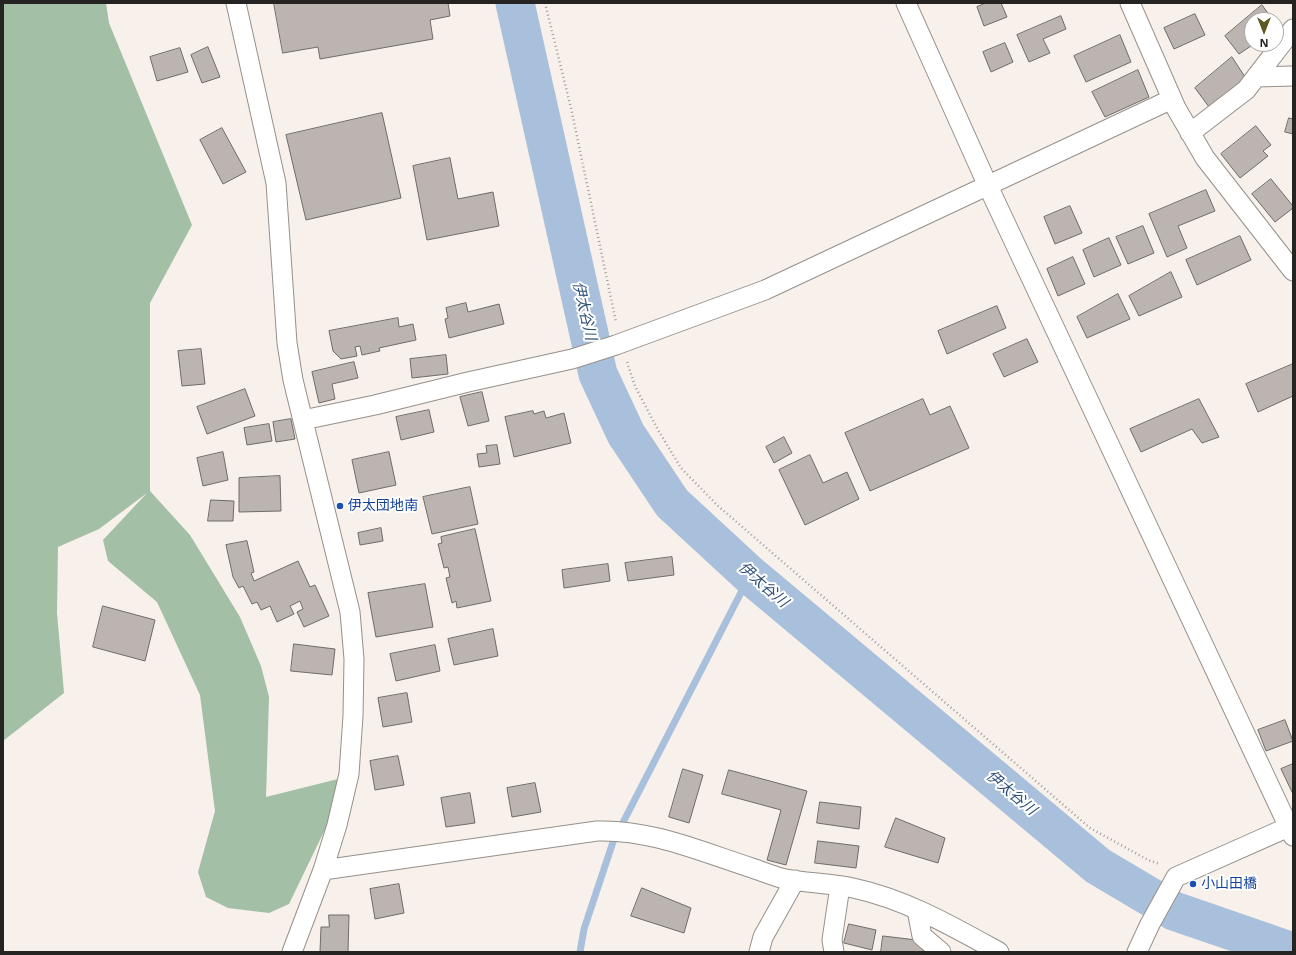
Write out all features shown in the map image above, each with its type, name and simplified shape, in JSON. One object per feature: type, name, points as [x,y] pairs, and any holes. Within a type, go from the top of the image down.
[{"type":"street","points":[[236,3],[276,183],[287,343],[293,380],[350,612],[354,659],[353,716],[349,774],[323,870],[292,952]]},
{"type":"street","points":[[906,3],[988,186],[1291,829],[1179,875],[1150,924],[1137,952]]},
{"type":"street","points":[[1131,3],[1172,98],[1205,158],[1293,271]]},
{"type":"street","points":[[1190,133],[1246,90],[1293,29]]},
{"type":"street","points":[[1256,77],[1293,76]]},
{"type":"street","points":[[303,420],[375,405],[468,382],[572,359],[765,290],[1172,98]]},
{"type":"street","points":[[323,870],[597,832],[612,831],[632,833],[671,841],[781,878],[853,888],[898,900],[999,952]]},
{"type":"street","points":[[759,952],[763,937],[795,880]]},
{"type":"street","points":[[834,952],[832,940],[840,886]]},
{"type":"street","points":[[917,910],[922,936],[941,952]]},
{"type":"path","points":[[545,3],[571,108],[618,343],[635,386],[658,430],[681,468],[717,505],[1090,828],[1148,860],[1179,875]]},
{"type":"green space","points":[[3,3],[106,3],[109,23],[192,225],[150,303],[150,491],[190,535],[240,617],[261,666],[269,697],[266,797],[338,779],[331,817],[289,904],[269,913],[228,908],[206,897],[198,872],[215,811],[200,695],[157,602],[108,561],[103,540],[147,493],[99,529],[58,547],[57,613],[64,693],[3,741]]},
{"type":"building","points":[[274,3],[448,3],[450,16],[430,20],[433,39],[320,59],[318,47],[283,53]]},
{"type":"building","points":[[986,3],[1001,3],[1007,17],[984,26],[977,7]]},
{"type":"building","points":[[1262,5],[1267,12],[1254,12]]},
{"type":"building","points":[[1195,14],[1205,35],[1174,49],[1164,28]]},
{"type":"building","points":[[1061,16],[1066,29],[1043,39],[1050,53],[1029,62],[1017,35]]},
{"type":"building","points":[[1244,20],[1244,51],[1239,54],[1225,36]]},
{"type":"building","points":[[1120,35],[1131,62],[1086,82],[1074,56]]},
{"type":"building","points":[[1005,43],[1013,62],[991,72],[983,52]]},
{"type":"building","points":[[208,47],[220,77],[202,83],[191,55]]},
{"type":"building","points":[[180,48],[188,72],[157,81],[150,57]]},
{"type":"building","points":[[1232,57],[1247,80],[1209,107],[1195,88]]},
{"type":"building","points":[[1138,70],[1149,97],[1105,117],[1092,92]]},
{"type":"building","points":[[382,113],[401,198],[306,220],[286,135]]},
{"type":"building","points":[[1289,118],[1293,119],[1293,134],[1285,132]]},
{"type":"building","points":[[1256,126],[1271,145],[1263,151],[1268,156],[1240,178],[1221,154]]},
{"type":"building","points":[[222,128],[246,172],[223,184],[200,140]]},
{"type":"building","points":[[450,158],[458,199],[493,192],[499,226],[427,240],[413,166]]},
{"type":"building","points":[[1271,179],[1293,206],[1293,208],[1275,222],[1252,194]]},
{"type":"building","points":[[1206,190],[1215,211],[1178,226],[1187,248],[1167,257],[1149,214]]},
{"type":"building","points":[[1070,206],[1082,233],[1055,244],[1044,217]]},
{"type":"building","points":[[1143,226],[1154,253],[1128,264],[1116,237]]},
{"type":"building","points":[[1240,236],[1251,260],[1197,285],[1186,260]]},
{"type":"building","points":[[1109,238],[1121,265],[1094,277],[1083,250]]},
{"type":"building","points":[[1073,257],[1085,284],[1058,296],[1047,269]]},
{"type":"building","points":[[1171,272],[1182,297],[1139,316],[1129,296]]},
{"type":"building","points":[[1118,294],[1130,319],[1087,338],[1077,317]]},
{"type":"building","points":[[466,303],[468,312],[499,304],[504,324],[449,338],[445,319],[448,318],[446,308]]},
{"type":"building","points":[[997,306],[1006,328],[947,354],[938,331]]},
{"type":"building","points":[[398,318],[399,327],[413,324],[416,340],[379,348],[380,351],[362,355],[360,346],[355,347],[357,356],[341,359],[333,351],[329,331]]},
{"type":"building","points":[[1027,339],[1038,362],[1004,377],[993,354]]},
{"type":"building","points":[[201,349],[205,384],[182,386],[178,351]]},
{"type":"building","points":[[446,355],[448,374],[412,378],[410,359]]},
{"type":"building","points":[[354,362],[358,378],[332,384],[335,399],[319,403],[312,372]]},
{"type":"building","points":[[1293,364],[1293,396],[1258,412],[1246,384]]},
{"type":"building","points":[[245,389],[255,416],[207,434],[197,407]]},
{"type":"building","points":[[482,392],[489,421],[468,426],[460,397]]},
{"type":"building","points":[[923,399],[930,415],[950,406],[969,448],[870,491],[845,433]]},
{"type":"building","points":[[1199,399],[1219,437],[1202,443],[1192,429],[1141,452],[1130,429]]},
{"type":"building","points":[[429,410],[434,432],[401,440],[396,417]]},
{"type":"building","points":[[533,411],[534,414],[544,411],[546,418],[564,413],[571,443],[514,457],[505,417]]},
{"type":"building","points":[[291,419],[295,439],[276,442],[273,422]]},
{"type":"building","points":[[269,424],[272,441],[247,445],[244,428]]},
{"type":"building","points":[[784,437],[792,453],[774,463],[766,447]]},
{"type":"building","points":[[497,445],[500,464],[479,467],[477,454],[487,453],[486,446]]},
{"type":"building","points":[[223,452],[228,480],[203,486],[197,458]]},
{"type":"building","points":[[389,452],[396,485],[359,493],[352,460]]},
{"type":"building","points":[[810,455],[823,483],[847,472],[859,499],[805,525],[779,470]]},
{"type":"building","points":[[280,476],[281,511],[239,512],[239,478]]},
{"type":"building","points":[[470,487],[478,524],[432,534],[423,497]]},
{"type":"building","points":[[211,500],[234,501],[233,521],[208,521]]},
{"type":"building","points":[[381,528],[383,541],[360,545],[358,533]]},
{"type":"building","points":[[475,529],[491,601],[457,608],[456,601],[452,603],[446,578],[450,577],[448,567],[444,568],[438,544],[442,543],[441,537]]},
{"type":"building","points":[[247,541],[254,572],[251,573],[254,581],[298,561],[310,587],[315,585],[329,616],[304,627],[297,612],[303,609],[300,601],[290,606],[294,614],[277,622],[270,606],[261,610],[257,602],[252,604],[243,586],[239,588],[233,577],[226,545]]},
{"type":"building","points":[[672,557],[674,575],[628,581],[625,563]]},
{"type":"building","points":[[608,564],[610,581],[564,588],[562,570]]},
{"type":"building","points":[[425,584],[433,627],[376,637],[368,593]]},
{"type":"building","points":[[103,606],[155,620],[145,661],[93,647]]},
{"type":"building","points":[[493,629],[498,656],[454,665],[448,639]]},
{"type":"building","points":[[294,644],[335,649],[332,675],[291,671]]},
{"type":"building","points":[[435,645],[440,671],[396,681],[390,654]]},
{"type":"building","points":[[407,693],[412,722],[383,727],[378,698]]},
{"type":"building","points":[[1285,720],[1293,741],[1266,751],[1258,730]]},
{"type":"building","points":[[398,756],[404,785],[375,790],[370,761]]},
{"type":"building","points":[[1293,764],[1293,794],[1281,769]]},
{"type":"building","points":[[683,769],[703,775],[689,823],[669,817]]},
{"type":"building","points":[[729,770],[807,791],[786,865],[767,860],[781,810],[722,794]]},
{"type":"building","points":[[535,783],[541,812],[512,817],[507,788]]},
{"type":"building","points":[[470,793],[475,823],[446,827],[441,798]]},
{"type":"building","points":[[820,802],[861,807],[859,829],[817,823]]},
{"type":"building","points":[[896,818],[945,838],[938,863],[885,847]]},
{"type":"building","points":[[818,841],[859,846],[856,868],[815,863]]},
{"type":"building","points":[[399,884],[404,913],[375,919],[370,889]]},
{"type":"building","points":[[642,888],[691,908],[684,933],[631,916]]},
{"type":"building","points":[[329,915],[349,915],[348,952],[320,952],[321,927],[329,927]]},
{"type":"building","points":[[849,924],[876,930],[872,950],[844,943]]},
{"type":"building","points":[[883,936],[925,941],[923,952],[881,952]]},
{"type":"waterway","name":"伊太谷川","points":[[515,3],[598,374],[626,434],[672,503],[750,575],[1098,866],[1174,911],[1293,952]]},
{"type":"waterway","points":[[580,952],[584,929],[613,842],[750,575]]},
{"type":"place","name":"伊太団地南","points":[[340,506]]},
{"type":"place","name":"小山田橋","points":[[1193,884]]}]
